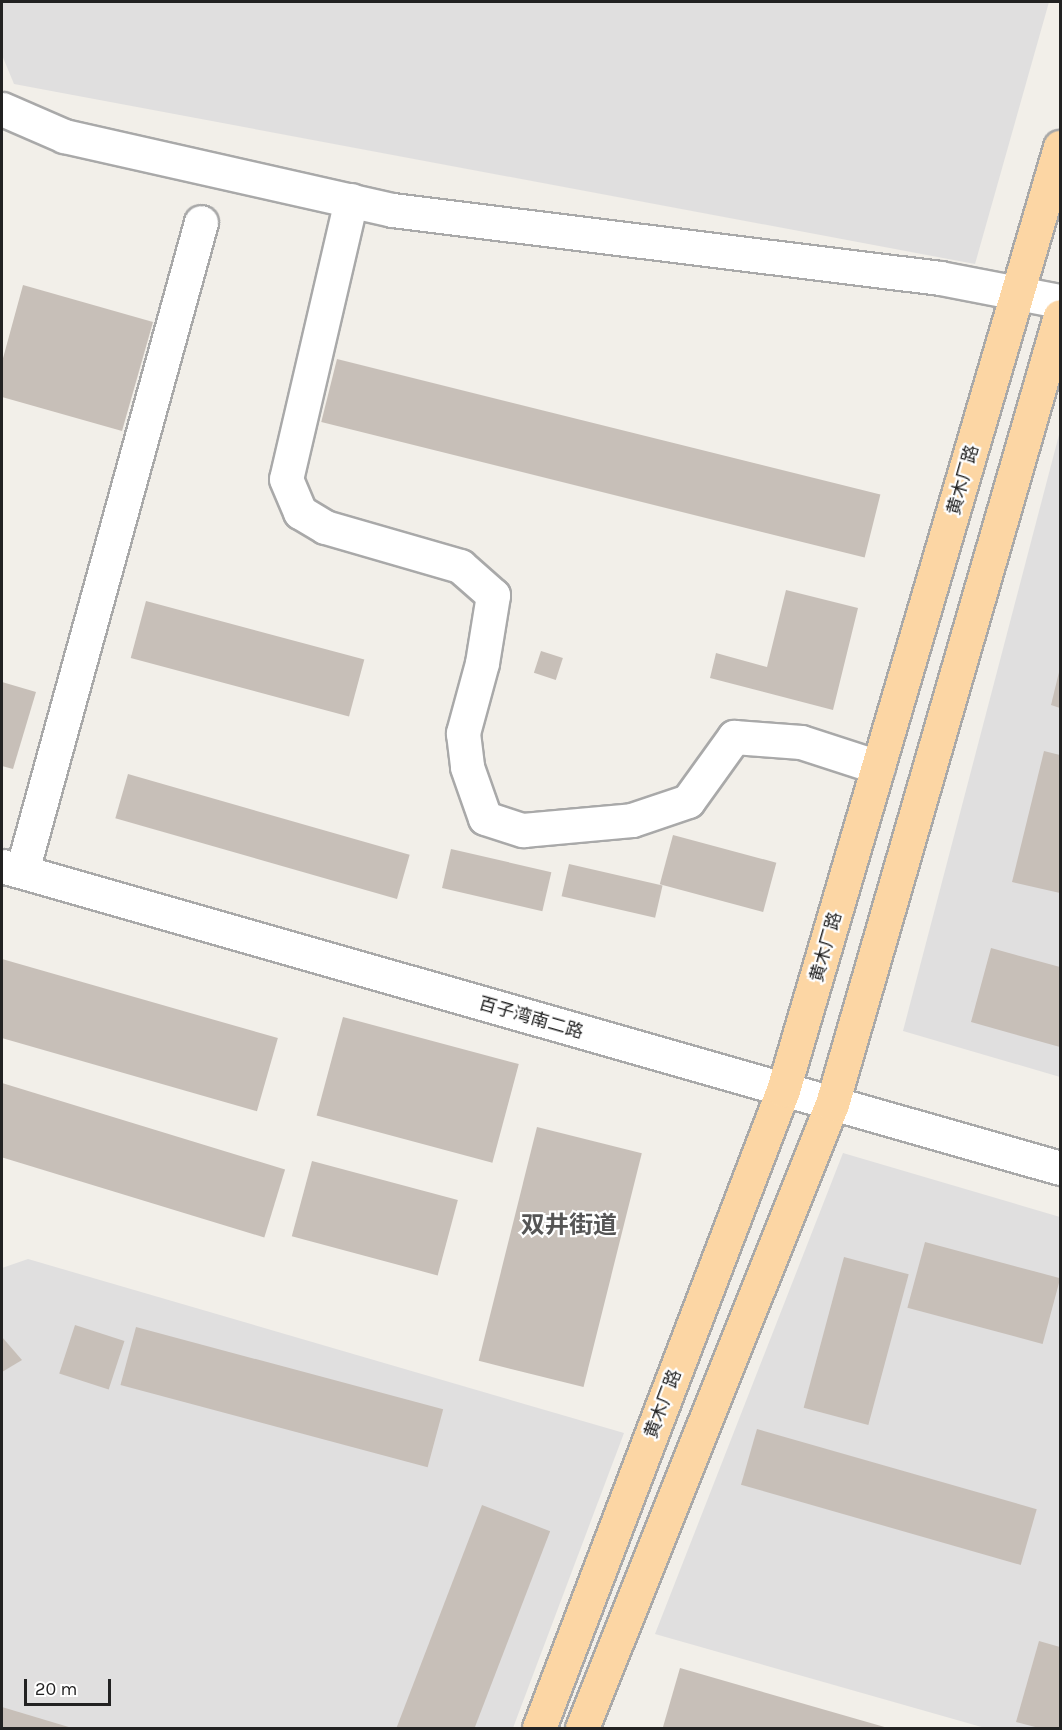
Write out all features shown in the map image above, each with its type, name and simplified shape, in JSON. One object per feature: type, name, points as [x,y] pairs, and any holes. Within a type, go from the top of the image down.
[{"type":"main road","name":"黄木厂路","points":[[539,1728],[783,1090],[1060,147]]},
{"type":"main road","points":[[582,1728],[832,1104],[1060,316]]},
{"type":"street","points":[[2,109],[64,136],[392,210],[1018,291],[1060,301]]},
{"type":"street","points":[[351,200],[286,479],[300,512],[317,522],[460,566],[493,595],[482,663],[463,733],[466,767],[485,818],[523,830],[632,820],[666,809],[688,801],[734,737],[801,742],[878,767]]},
{"type":"street","points":[[12,869],[201,222]]},
{"type":"street","name":"百子湾南二路","points":[[12,869],[1060,1168]]},
{"type":"shaded area","points":[[2,2],[1049,2],[975,264],[14,84],[2,55]]},
{"type":"shaded area","points":[[1060,431],[1060,1077],[903,1031]]},
{"type":"shaded area","points":[[843,1153],[1060,1217],[1060,1728],[985,1728],[655,1634]]},
{"type":"shaded area","points":[[28,1259],[624,1433],[513,1728],[2,1728],[2,1268]]},
{"type":"building","points":[[23,285],[153,322],[122,431],[2,397],[2,362]]},
{"type":"building","points":[[337,359],[880,494],[865,558],[321,422]]},
{"type":"building","points":[[786,590],[858,608],[833,710],[710,678],[716,653],[767,667]]},
{"type":"building","points":[[146,601],[364,659],[349,716],[131,658]]},
{"type":"building","points":[[541,651],[563,658],[556,680],[534,673]]},
{"type":"building","points":[[1060,668],[1060,708],[1051,705]]},
{"type":"building","points":[[2,682],[36,692],[13,769],[2,766]]},
{"type":"building","points":[[1044,751],[1060,755],[1060,893],[1012,882]]},
{"type":"building","points":[[128,774],[410,855],[397,899],[115,818]]},
{"type":"building","points":[[673,835],[776,863],[763,912],[660,884]]},
{"type":"building","points":[[451,849],[551,872],[542,911],[442,888]]},
{"type":"building","points":[[569,864],[663,886],[655,918],[562,896]]},
{"type":"building","points":[[991,948],[1060,967],[1060,1047],[971,1022]]},
{"type":"building","points":[[2,959],[278,1038],[257,1111],[2,1038]]},
{"type":"building","points":[[343,1017],[519,1064],[492,1163],[317,1116]]},
{"type":"building","points":[[2,1083],[285,1170],[264,1237],[2,1157]]},
{"type":"building","points":[[537,1127],[642,1153],[583,1387],[479,1361]]},
{"type":"building","points":[[312,1161],[458,1200],[438,1275],[292,1236]]},
{"type":"building","points":[[925,1242],[1060,1278],[1043,1344],[907,1308]]},
{"type":"building","points":[[844,1257],[909,1274],[868,1425],[804,1408]]},
{"type":"building","points":[[75,1325],[124,1341],[109,1390],[59,1374]]},
{"type":"building","points":[[136,1327],[443,1409],[428,1467],[120,1385]]},
{"type":"building","points":[[2,1337],[22,1360],[2,1372]]},
{"type":"building","points":[[757,1429],[1037,1509],[1021,1565],[741,1485]]},
{"type":"building","points":[[482,1505],[550,1531],[475,1728],[396,1728]]},
{"type":"building","points":[[1039,1641],[1060,1647],[1060,1728],[1039,1728],[1016,1722]]},
{"type":"building","points":[[680,1668],[888,1728],[663,1727]]},
{"type":"building","points":[[2,1707],[72,1728],[2,1728]]},
{"type":"district","name":"双井街道","points":[[569,1226]]}]
